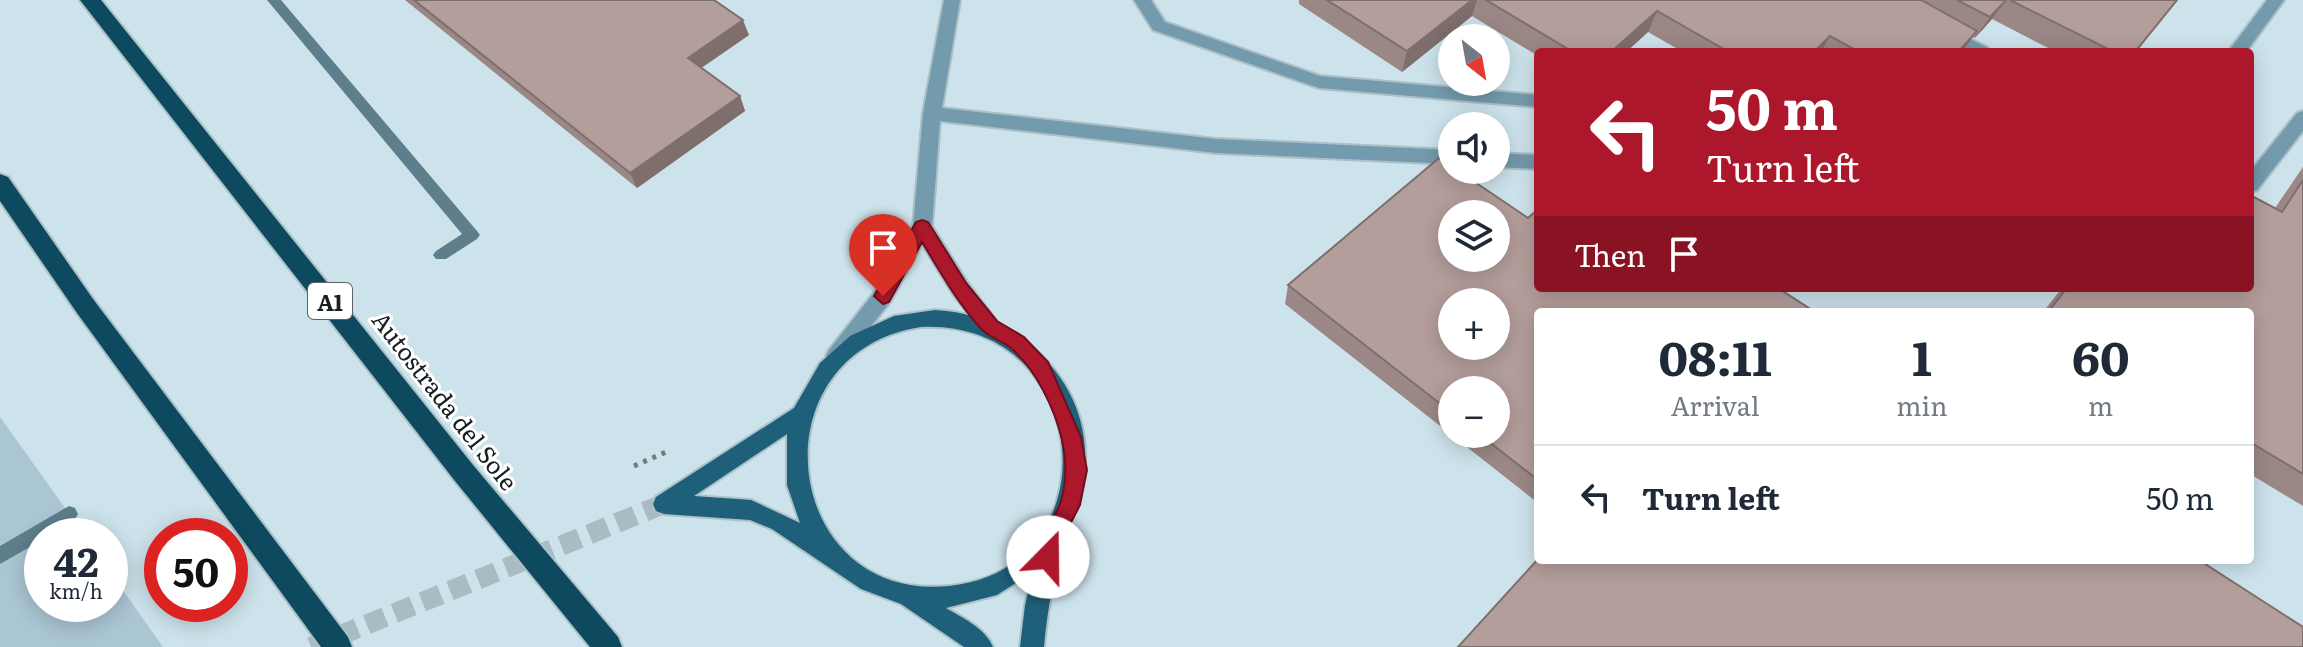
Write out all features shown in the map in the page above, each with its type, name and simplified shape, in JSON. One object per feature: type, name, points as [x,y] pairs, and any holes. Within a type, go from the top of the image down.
[{"type":"highway","name":"Autostrada del Sole","points":[[93,4],[464,473],[608,647]]},
{"type":"highway","points":[[0,183],[85,306],[338,647]]},
{"type":"main road","points":[[835,559],[815,525],[796,446],[799,415],[812,386],[833,360],[860,339],[891,325],[925,318],[958,318],[990,326],[1018,342],[1041,368],[1071,437],[1077,470],[1070,505],[1053,538],[1036,605],[1032,647]]},
{"type":"main road","points":[[799,415],[664,504],[751,510],[780,522],[868,584],[906,597],[963,631],[981,647]]},
{"type":"main road","points":[[906,597],[948,599],[989,588],[1025,567],[1053,538]]},
{"type":"street","points":[[833,360],[883,296],[922,227],[932,113],[952,0]]},
{"type":"street","points":[[1142,0],[1159,26],[1319,82],[1534,101]]},
{"type":"street","points":[[2240,48],[2276,0]]},
{"type":"street","points":[[1927,22],[1975,48]]},
{"type":"street","points":[[932,113],[1216,146],[1438,156]]},
{"type":"street","points":[[2254,180],[2303,118]]},
{"type":"street","points":[[1510,161],[1534,162]]},
{"type":"street","points":[[922,227],[960,288],[990,326]]},
{"type":"path","points":[[634,466],[666,452]]},
{"type":"shaded area","points":[[0,417],[72,518],[24,518],[24,622],[128,622],[128,597],[163,647],[0,647]]},
{"type":"building","points":[[414,0],[714,0],[743,20],[688,58],[740,96],[630,173]]},
{"type":"building","points":[[1327,0],[1472,0],[1407,51]]},
{"type":"building","points":[[1486,0],[1921,0],[1977,31],[1962,48],[1852,48],[1830,36],[1818,48],[1722,48],[1657,11],[1615,48],[1566,48]]},
{"type":"building","points":[[1957,0],[2006,0],[1990,17]]},
{"type":"building","points":[[2010,0],[2177,0],[2138,48],[2106,48]]},
{"type":"building","points":[[1438,159],[1438,184],[1478,184],[1501,200],[1438,200],[1438,272],[1510,272],[1510,206],[1528,218],[1534,213],[1534,292],[1784,292],[1809,308],[1534,308],[1534,477],[1497,448],[1510,448],[1510,376],[1438,376],[1438,402],[1288,285]]},
{"type":"building","points":[[2303,180],[2303,474],[2254,444],[2254,308],[2051,308],[2064,292],[2254,292],[2254,197],[2282,212]]},
{"type":"building","points":[[1534,563],[2205,564],[2303,627],[2303,647],[1458,647]]},
{"type":"waterway","points":[[274,0],[472,235],[441,255]]},
{"type":"waterway","points":[[0,556],[69,514]]},
{"type":"tunnel","points":[[311,647],[664,504]]},
{"type":"route","points":[[883,296],[922,227],[960,288],[990,326],[1018,342],[1041,368],[1071,437],[1077,470],[1070,505],[1053,538],[1048,557]]}]
